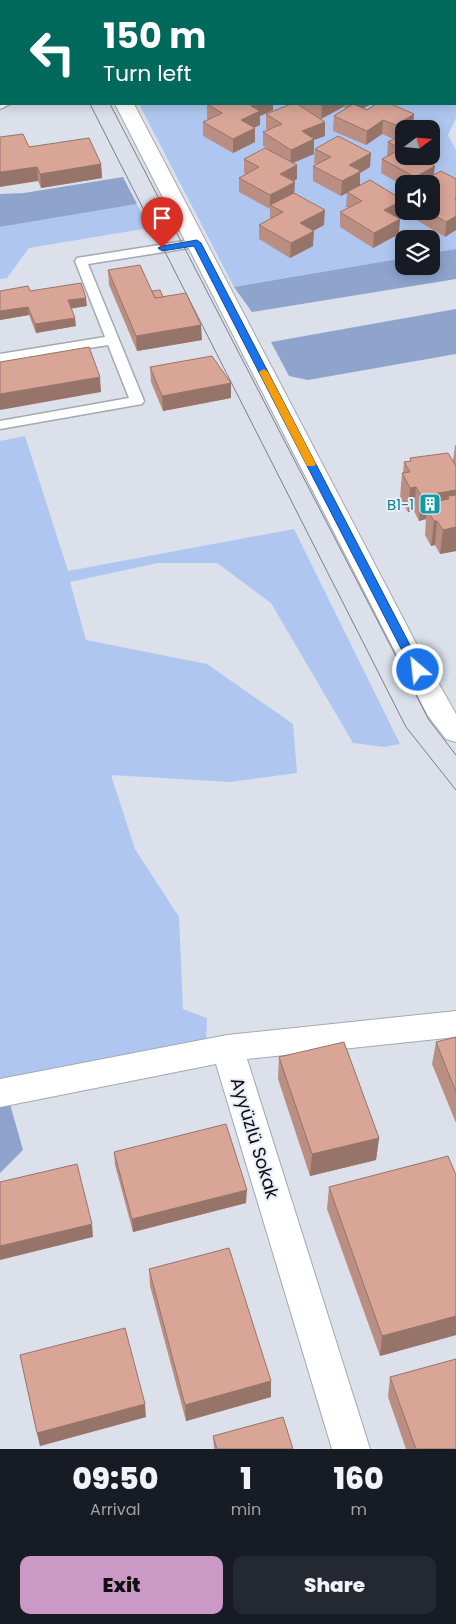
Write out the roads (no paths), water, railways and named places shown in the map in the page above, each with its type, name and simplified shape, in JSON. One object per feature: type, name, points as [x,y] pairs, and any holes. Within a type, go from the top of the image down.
[{"type":"street","points":[[125,105],[404,645],[442,716],[456,732]]},
{"type":"street","points":[[0,1093],[226,1048],[456,1024]]},
{"type":"street","name":"Ayyüzlü Sokak","points":[[226,1048],[351,1449]]},
{"type":"lane","points":[[0,425],[137,401],[81,261],[197,243]]},
{"type":"lane","points":[[0,358],[112,340]]},
{"type":"tram line","points":[[91,105],[406,727],[456,790]]},
{"type":"tram line","points":[[111,105],[429,720],[456,755]]},
{"type":"place","name":"B1-1","points":[[430,504]]}]
